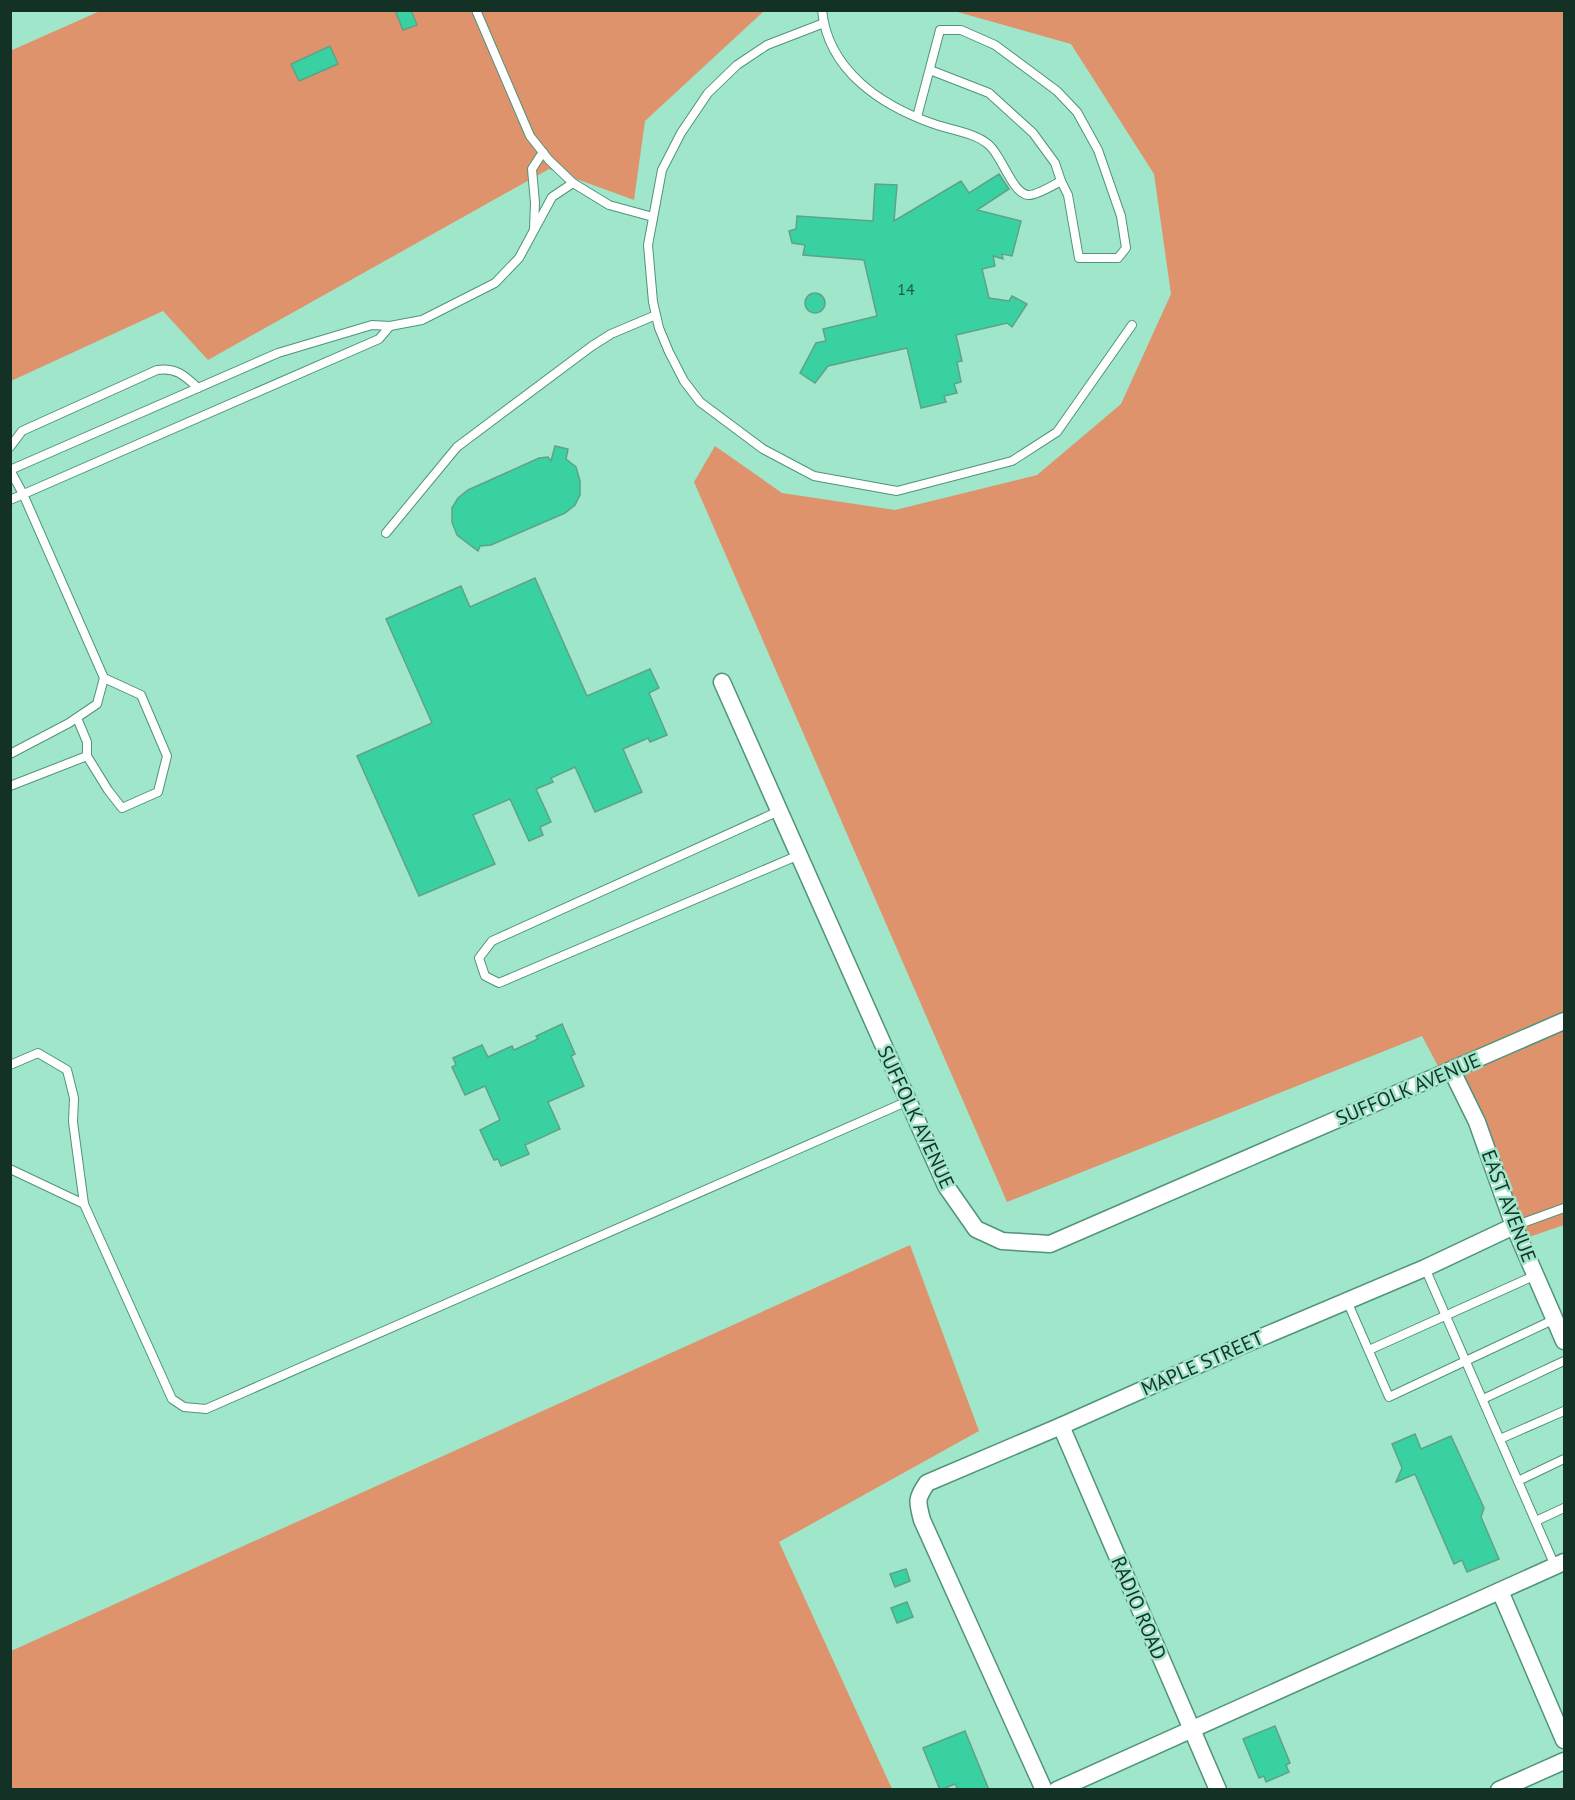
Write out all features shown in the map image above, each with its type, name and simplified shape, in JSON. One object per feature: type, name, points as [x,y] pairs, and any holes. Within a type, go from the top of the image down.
[{"type":"street","name":"SUFFOLK AVENUE","points":[[722,682],[946,1186],[976,1229],[1002,1241],[1050,1244],[1564,1021]]},
{"type":"street","name":"EAST AVENUE","points":[[1452,1071],[1477,1122],[1514,1226],[1564,1341]]},
{"type":"street","name":"MAPLE STREET","points":[[1044,1790],[922,1520],[917,1502],[918,1496],[927,1483],[1425,1268],[1514,1226]]},
{"type":"street","name":"RADIO ROAD","points":[[1061,1426],[1218,1790]]},
{"type":"street","points":[[1057,1790],[1560,1564]]},
{"type":"street","points":[[1500,1591],[1564,1740]]},
{"type":"street","points":[[1499,1790],[1564,1761]]},
{"type":"lane","points":[[476,10],[530,136],[543,152],[573,183],[609,205],[653,217]]},
{"type":"lane","points":[[822,10],[832,45],[846,69],[863,87],[891,105],[917,117],[963,132],[989,145],[999,157],[1017,188],[1025,195],[1032,195],[1061,181]]},
{"type":"lane","points":[[824,23],[767,45],[737,64],[708,93],[681,133],[662,170],[648,245],[653,302],[659,328],[669,352],[684,381],[700,402],[764,449],[814,476],[897,491],[1012,461],[1058,432],[1132,325]]},
{"type":"lane","points":[[917,117],[940,30],[961,30],[995,45],[1057,91],[1077,112],[1098,150],[1121,216],[1126,248],[1118,258],[1079,258],[1068,195],[1055,163],[1033,133],[989,93],[930,70]]},
{"type":"lane","points":[[533,232],[535,203],[532,169],[543,152]]},
{"type":"lane","points":[[10,754],[77,718],[97,704],[104,678],[23,494],[10,471],[279,353],[372,325],[390,326],[422,320],[495,283],[519,258],[552,197],[573,183]]},
{"type":"lane","points":[[386,533],[457,447],[592,346],[611,334],[656,315]]},
{"type":"lane","points":[[10,500],[379,339],[390,326]]},
{"type":"lane","points":[[10,447],[22,431],[157,370],[168,368],[185,376],[198,388]]},
{"type":"lane","points":[[77,718],[87,742],[87,756],[122,808],[158,792],[167,756],[141,695],[104,678]]},
{"type":"lane","points":[[10,786],[87,756]]},
{"type":"lane","points":[[779,811],[492,941],[479,958],[485,976],[499,983],[799,855]]},
{"type":"lane","points":[[10,1065],[38,1053],[67,1070],[74,1098],[73,1122],[84,1204],[172,1399],[184,1407],[206,1409],[908,1101]]},
{"type":"lane","points":[[10,1169],[84,1204]]},
{"type":"lane","points":[[1514,1226],[1564,1208]]},
{"type":"lane","points":[[1425,1268],[1536,1521],[1560,1564]]},
{"type":"lane","points":[[1369,1350],[1536,1275]]},
{"type":"lane","points":[[1347,1301],[1389,1397],[1555,1319]]},
{"type":"lane","points":[[1483,1398],[1564,1361]]},
{"type":"lane","points":[[1500,1439],[1564,1411]]},
{"type":"lane","points":[[1518,1481],[1564,1459]]},
{"type":"lane","points":[[1536,1521],[1564,1508]]},
{"type":"shaded area","points":[[100,11],[764,11],[645,121],[634,200],[549,169],[208,360],[163,311],[11,381],[10,51]]},
{"type":"shaded area","points":[[954,11],[1564,11],[1564,1225],[1529,1237],[1422,1036],[1007,1202],[694,482],[715,446],[782,493],[895,510],[1037,475],[1121,404],[1171,294],[1154,174],[1071,44]]},
{"type":"shaded area","points":[[910,1245],[979,1431],[779,1542],[892,1789],[11,1789],[11,1651]]},
{"type":"building","points":[[395,10],[411,10],[417,25],[403,30]]},
{"type":"building","points":[[330,46],[338,64],[299,81],[291,64]]},
{"type":"building","points":[[999,174],[1009,189],[977,210],[1021,221],[1012,256],[1002,254],[1003,259],[993,256],[995,266],[982,269],[989,298],[1009,301],[1012,296],[1027,304],[1012,327],[1007,323],[956,335],[962,361],[957,362],[961,382],[954,384],[957,393],[944,396],[946,402],[921,408],[907,348],[828,366],[815,383],[800,373],[816,343],[826,341],[823,329],[877,316],[864,260],[803,255],[805,245],[792,243],[789,231],[796,229],[797,216],[873,221],[875,184],[897,185],[894,221],[961,181],[969,193]]},
{"type":"building","points":[[815,293],[822,296],[825,303],[822,310],[815,313],[808,310],[805,303],[808,296]]},
{"type":"building","points":[[555,446],[568,449],[566,459],[576,467],[580,481],[580,495],[575,505],[565,513],[491,545],[480,546],[478,551],[457,535],[452,522],[452,508],[458,498],[468,490],[539,458],[548,457],[551,461]]},
{"type":"building","points":[[535,578],[587,696],[650,669],[659,688],[649,693],[667,735],[650,742],[648,738],[623,749],[642,792],[595,812],[575,767],[551,778],[553,782],[536,789],[551,822],[540,827],[543,835],[529,841],[510,799],[473,815],[495,864],[419,896],[357,756],[432,723],[386,619],[461,586],[470,607]]},
{"type":"building","points":[[562,1024],[575,1054],[571,1056],[584,1086],[548,1102],[560,1129],[525,1145],[529,1154],[501,1166],[498,1159],[494,1160],[480,1130],[500,1120],[485,1086],[465,1095],[452,1067],[456,1065],[453,1058],[482,1045],[488,1057],[512,1046],[514,1050],[538,1039],[536,1036]]},
{"type":"building","points":[[1415,1434],[1421,1449],[1451,1436],[1484,1508],[1481,1517],[1499,1559],[1467,1572],[1462,1560],[1454,1564],[1415,1474],[1396,1482],[1402,1468],[1392,1444]]},
{"type":"building","points":[[906,1569],[910,1581],[895,1587],[890,1574]]},
{"type":"building","points":[[907,1602],[913,1617],[897,1623],[891,1608]]},
{"type":"building","points":[[1275,1726],[1290,1763],[1286,1765],[1289,1772],[1266,1782],[1264,1776],[1259,1778],[1243,1739]]},
{"type":"building","points":[[965,1731],[989,1790],[958,1790],[955,1784],[940,1790],[923,1748]]}]
